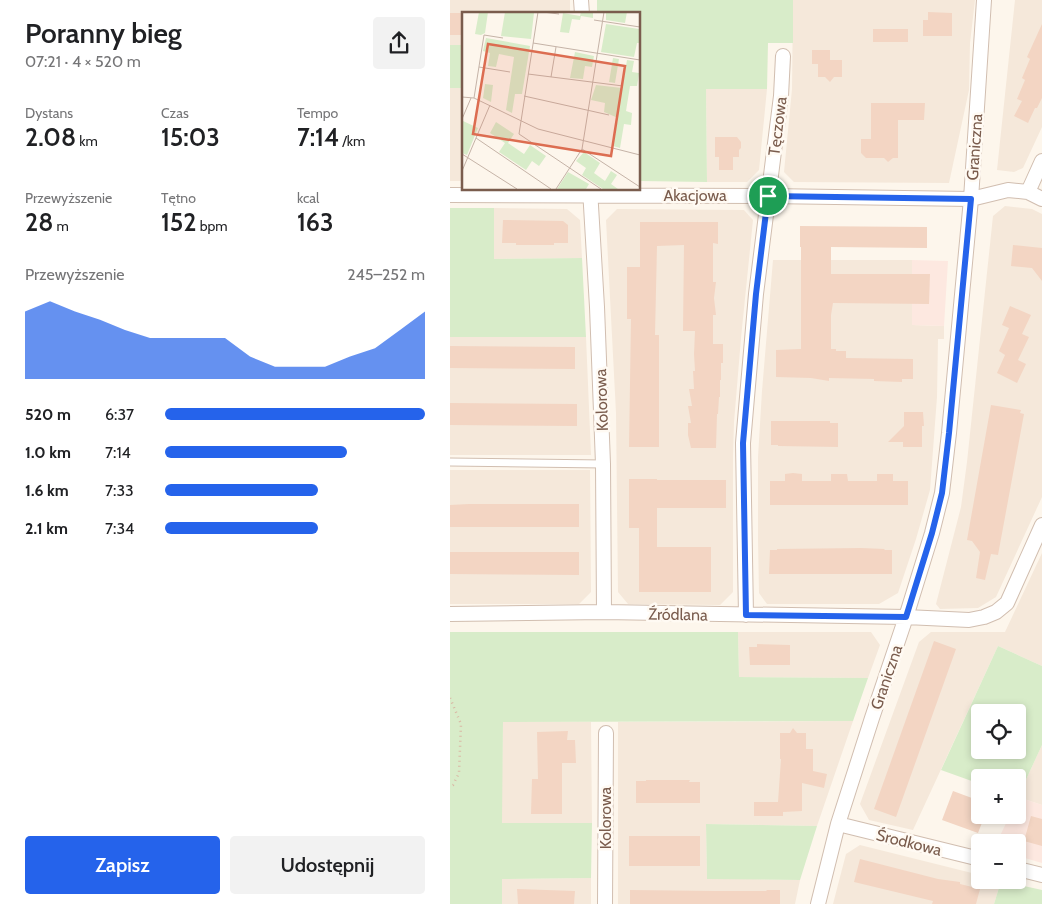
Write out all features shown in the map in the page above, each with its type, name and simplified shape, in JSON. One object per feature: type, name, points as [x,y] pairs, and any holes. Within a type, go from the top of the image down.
[{"type":"street","name":"Graniczna","points":[[818,904],[838,824],[906,617],[932,533],[942,493],[971,199],[984,0]]},
{"type":"street","name":"Tęczowa","points":[[746,615],[743,443],[756,294],[781,96],[783,56]]},
{"type":"street","points":[[1042,161],[1028,192],[1042,199]]},
{"type":"street","name":"Akacjowa","points":[[450,195],[590,192],[971,199],[1008,190],[1028,192]]},
{"type":"street","name":"Kolorowa","points":[[590,192],[597,307],[603,464],[604,612]]},
{"type":"street","name":"Źródlana","points":[[450,614],[604,612],[906,617],[969,620],[996,612],[1007,602],[1042,525]]},
{"type":"street","name":"Kolorowa","points":[[604,904],[606,732]]},
{"type":"street","name":"Środkowa","points":[[838,824],[971,857]]},
{"type":"street","points":[[1026,871],[1042,875]]},
{"type":"lane","points":[[450,462],[603,464]]},
{"type":"path","points":[[450,698],[461,724],[458,773],[453,785],[450,786]]},
{"type":"shaded area","points":[[450,0],[570,0],[570,12],[462,12],[462,45],[450,45]]},
{"type":"shaded area","points":[[793,0],[975,0],[970,43],[969,90],[949,183],[794,182],[784,172],[792,89]]},
{"type":"shaded area","points":[[1015,0],[1042,0],[1042,127],[1023,168],[1014,172],[997,170]]},
{"type":"shaded area","points":[[450,88],[462,88],[462,181],[450,181]]},
{"type":"shaded area","points":[[706,89],[767,89],[759,170],[747,182],[707,182]]},
{"type":"shaded area","points":[[1005,206],[1032,209],[1042,214],[1042,497],[996,597],[978,608],[940,609],[936,604],[961,507],[993,216]]},
{"type":"shaded area","points":[[494,208],[567,209],[580,220],[582,258],[493,259]]},
{"type":"shaded area","points":[[617,209],[744,210],[753,220],[734,422],[733,592],[720,605],[628,604],[618,592],[616,413],[606,220]]},
{"type":"shaded area","points":[[773,260],[912,260],[912,325],[944,326],[944,339],[938,339],[937,397],[930,490],[898,593],[879,604],[767,604],[759,593],[758,457]]},
{"type":"shaded area","points":[[912,260],[948,261],[944,326],[912,325]]},
{"type":"shaded area","points":[[450,337],[586,337],[591,455],[450,455]]},
{"type":"shaded area","points":[[450,470],[590,470],[591,592],[579,604],[450,604]]},
{"type":"shaded area","points":[[1042,553],[1042,666],[998,646],[913,830],[869,820],[860,804],[919,642],[931,632],[1005,632]]},
{"type":"shaded area","points":[[738,632],[871,632],[880,645],[868,678],[739,677]]},
{"type":"shaded area","points":[[853,721],[817,826],[706,824],[707,878],[800,880],[795,904],[618,904],[618,722]]},
{"type":"shaded area","points":[[503,722],[591,722],[592,823],[501,823]]},
{"type":"shaded area","points":[[1042,745],[1042,805],[1026,800],[1026,780]]},
{"type":"shaded area","points":[[1026,800],[1042,805],[1042,863],[1026,858],[1026,834],[1001,834],[1006,824],[1026,824]]},
{"type":"shaded area","points":[[860,845],[971,873],[971,889],[999,889],[994,904],[833,904],[846,854]]},
{"type":"shaded area","points":[[591,878],[591,904],[502,904],[502,879]]},
{"type":"green space","points":[[597,0],[793,0],[793,43],[768,43],[767,89],[706,89],[707,182],[640,181],[640,12],[597,12]]},
{"type":"green space","points":[[450,45],[462,45],[462,88],[450,88]]},
{"type":"green space","points":[[450,208],[494,208],[494,259],[582,258],[586,337],[450,337]]},
{"type":"green space","points":[[450,632],[738,632],[739,677],[868,678],[853,721],[503,722],[502,823],[592,823],[591,878],[502,879],[502,904],[450,904]]},
{"type":"green space","points":[[998,646],[1042,666],[1042,745],[1026,780],[1026,769],[971,769],[971,781],[941,770],[971,705],[971,759],[1026,759],[1026,704],[971,704]]},
{"type":"green space","points":[[706,824],[817,826],[800,880],[707,879]]},
{"type":"green space","points":[[1026,886],[1042,890],[1042,904],[994,904],[999,889],[1026,889]]},
{"type":"building","points":[[928,12],[952,13],[952,36],[923,36],[923,20],[928,20]]},
{"type":"building","points":[[450,13],[462,13],[462,35],[450,35]]},
{"type":"building","points":[[1042,24],[1042,98],[1028,123],[1014,116],[1022,101],[1017,99],[1025,80],[1022,78],[1030,59],[1027,57]]},
{"type":"building","points":[[873,29],[908,29],[908,42],[873,42]]},
{"type":"building","points":[[812,50],[830,50],[830,60],[842,60],[842,77],[834,77],[830,82],[825,77],[818,77],[818,64],[812,64]]},
{"type":"building","points":[[871,103],[925,103],[924,120],[898,120],[898,158],[893,158],[888,162],[884,158],[866,158],[861,153],[861,139],[871,139]]},
{"type":"building","points":[[715,137],[737,137],[741,142],[739,157],[733,157],[733,170],[719,170],[719,157],[715,157]]},
{"type":"building","points":[[503,220],[563,221],[568,225],[568,243],[516,245],[516,243],[502,243]]},
{"type":"building","points":[[640,222],[718,222],[718,244],[713,243],[713,282],[716,282],[714,298],[716,315],[713,315],[713,344],[723,344],[723,363],[721,363],[716,448],[691,448],[688,435],[688,423],[691,423],[688,406],[692,406],[689,389],[694,389],[695,331],[683,331],[684,245],[657,246],[655,335],[659,335],[659,447],[629,447],[631,319],[627,319],[627,267],[640,267]]},
{"type":"building","points":[[800,226],[927,227],[927,248],[831,247],[831,274],[930,274],[929,304],[833,303],[831,315],[831,349],[846,351],[846,358],[913,359],[913,379],[902,379],[902,382],[829,378],[829,381],[811,378],[776,377],[776,350],[801,349]]},
{"type":"building","points":[[1013,245],[1042,248],[1042,281],[1032,268],[1011,266]]},
{"type":"building","points":[[1010,306],[1031,315],[1022,334],[1029,337],[1018,360],[1026,364],[1017,383],[997,373],[1005,355],[999,351],[1009,328],[1002,325]]},
{"type":"building","points":[[450,346],[575,347],[575,369],[450,368]]},
{"type":"building","points":[[450,403],[577,404],[577,426],[450,425]]},
{"type":"building","points":[[991,405],[1021,410],[1020,413],[1024,414],[998,555],[991,554],[985,580],[976,578],[980,552],[972,541],[967,540]]},
{"type":"building","points":[[904,412],[923,412],[922,447],[903,447],[903,442],[888,442],[904,426]]},
{"type":"building","points":[[771,421],[830,421],[830,423],[838,423],[838,447],[771,445]]},
{"type":"building","points":[[785,474],[802,474],[802,481],[831,481],[831,474],[847,474],[848,481],[877,481],[877,474],[893,474],[893,481],[908,481],[908,505],[770,505],[770,481],[785,481]]},
{"type":"building","points":[[629,479],[726,480],[726,508],[657,508],[657,547],[711,547],[711,592],[639,592],[639,528],[629,528]]},
{"type":"building","points":[[579,504],[579,527],[450,527],[450,505]]},
{"type":"building","points":[[861,548],[892,550],[892,574],[769,574],[770,550]]},
{"type":"building","points":[[450,552],[579,552],[579,575],[450,574]]},
{"type":"building","points":[[934,641],[956,649],[896,817],[874,809]]},
{"type":"building","points":[[757,644],[790,645],[790,665],[750,665],[749,647],[757,647]]},
{"type":"building","points":[[793,728],[797,733],[806,733],[806,749],[813,749],[813,771],[827,774],[824,788],[802,783],[802,811],[783,812],[783,816],[754,816],[754,802],[778,802],[781,759],[780,733],[790,733]]},
{"type":"building","points":[[568,731],[567,740],[575,740],[576,763],[562,763],[562,814],[531,814],[532,779],[538,779],[537,732]]},
{"type":"building","points":[[690,780],[689,782],[700,782],[700,803],[636,803],[636,781]]},
{"type":"building","points":[[953,791],[971,798],[971,824],[982,824],[978,833],[942,820]]},
{"type":"building","points":[[1031,816],[1042,819],[1042,846],[1026,842]]},
{"type":"building","points":[[629,836],[700,836],[700,866],[629,866]]},
{"type":"building","points":[[860,859],[938,879],[960,882],[960,884],[971,887],[971,889],[980,889],[976,904],[932,904],[933,901],[854,882]]},
{"type":"building","points":[[517,889],[575,891],[574,904],[518,904]]},
{"type":"building","points":[[630,890],[780,890],[780,904],[630,904]]},
{"type":"route","points":[[768,196],[971,199],[942,493],[932,533],[906,617],[746,615],[743,443],[756,294],[768,196]]}]
